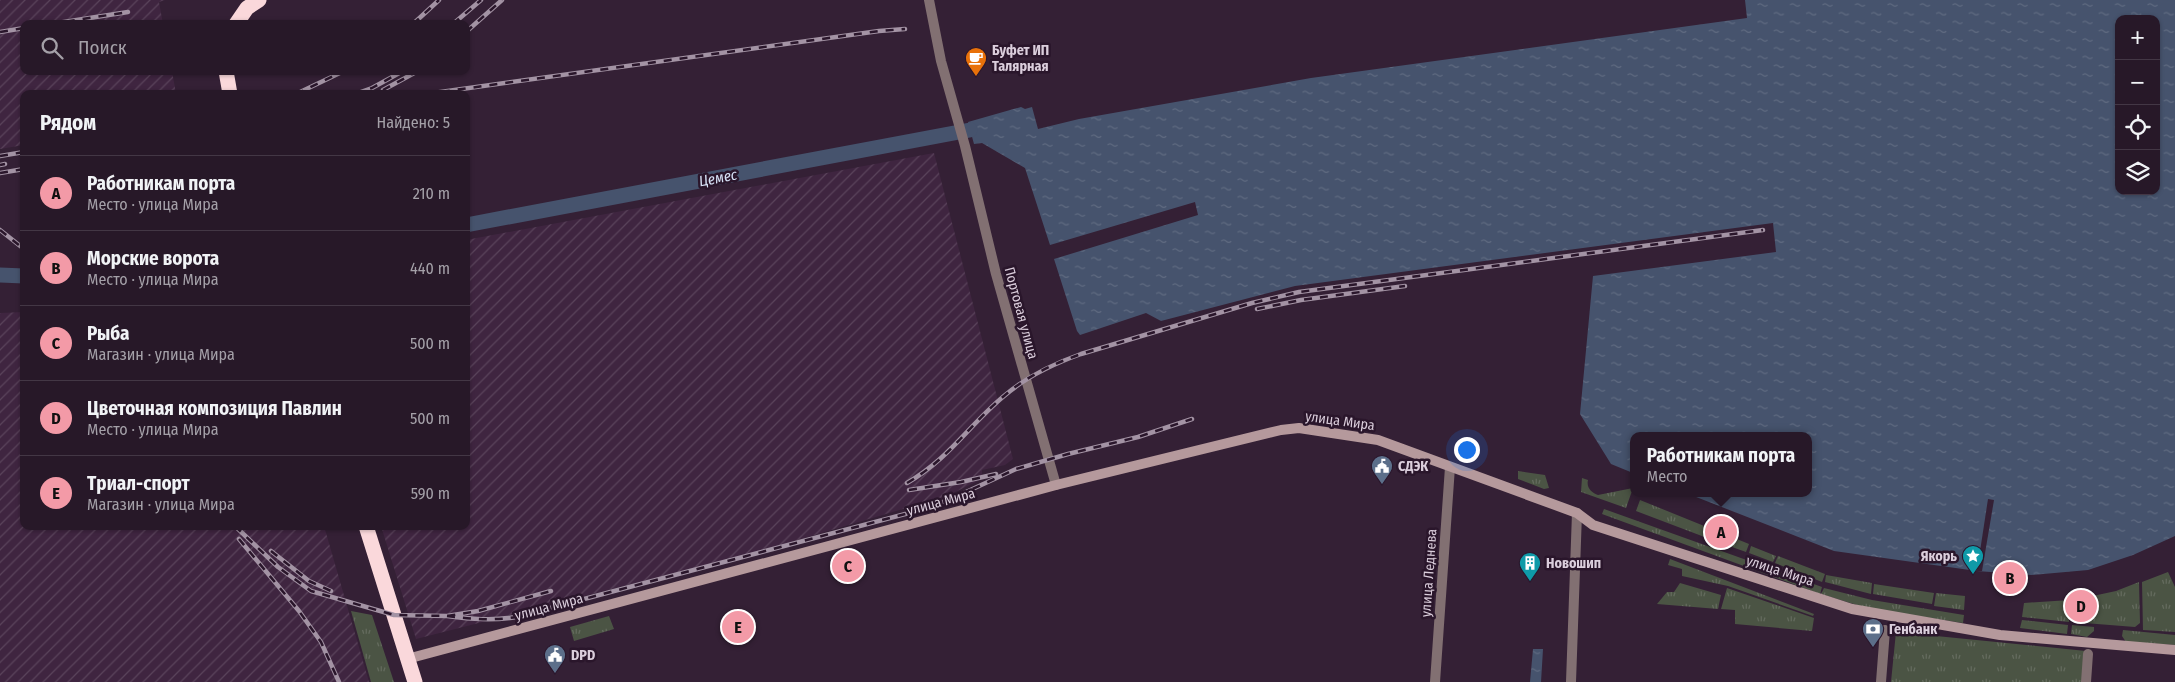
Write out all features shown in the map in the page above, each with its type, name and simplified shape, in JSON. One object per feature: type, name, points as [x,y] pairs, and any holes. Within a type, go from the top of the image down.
[{"type":"highway","points":[[239,20],[247,8],[259,0]]},
{"type":"highway","points":[[367,530],[415,682]]},
{"type":"street","name":"Портовая улица","points":[[929,0],[941,61],[957,115],[996,274],[1056,485]]},
{"type":"street","name":"улица Мира","points":[[407,659],[1056,485],[1281,430],[1299,428],[1378,440],[1577,513],[1593,525],[1852,609],[2000,635],[2175,650]]},
{"type":"street","name":"улица Леднева","points":[[1435,682],[1450,467]]},
{"type":"street","points":[[1571,682],[1577,513]]},
{"type":"street","points":[[1881,682],[1885,630]]},
{"type":"street","points":[[2086,682],[2088,654]]},
{"type":"shaded area","points":[[0,0],[165,0],[159,2],[162,20],[20,20],[20,75],[173,75],[175,90],[20,90],[20,146],[0,149]]},
{"type":"shaded area","points":[[934,153],[1013,459],[1005,465],[982,470],[982,479],[947,496],[757,552],[416,639],[382,530],[470,530],[470,239]]},
{"type":"shaded area","points":[[20,312],[20,530],[325,530],[369,682],[0,682],[0,313]]},
{"type":"green space","points":[[1518,471],[1545,475],[1549,488],[1544,489],[1518,479]]},
{"type":"green space","points":[[1582,478],[1588,480],[1590,490],[1598,495],[1630,489],[1630,497],[1626,508],[1581,492]]},
{"type":"green space","points":[[1640,500],[1719,532],[1715,541],[1636,511]]},
{"type":"green space","points":[[1604,509],[1822,587],[1820,594],[1602,514]]},
{"type":"green space","points":[[1722,533],[1749,544],[1746,552],[1718,542]]},
{"type":"green space","points":[[1751,546],[1776,556],[1773,562],[1749,553]]},
{"type":"green space","points":[[1778,556],[1825,574],[1822,582],[1775,563]]},
{"type":"green space","points":[[1670,559],[1814,614],[1813,616],[1728,586],[1682,576],[1682,569],[1668,565]]},
{"type":"green space","points":[[2168,572],[2175,587],[2175,632],[2143,630],[2142,582]]},
{"type":"green space","points":[[1826,575],[1872,583],[1871,594],[1825,582]]},
{"type":"green space","points":[[2139,582],[2140,623],[2135,627],[2072,622],[2074,600],[2116,591]]},
{"type":"green space","points":[[1680,583],[1721,595],[1718,609],[1657,604],[1667,592],[1674,592]]},
{"type":"green space","points":[[1874,584],[1934,593],[1932,604],[1873,594]]},
{"type":"green space","points":[[1727,588],[1814,618],[1812,631],[1735,624],[1735,610],[1721,609]]},
{"type":"green space","points":[[1824,588],[1872,600],[1964,615],[1963,623],[1870,609],[1821,594]]},
{"type":"green space","points":[[1936,593],[1965,596],[1964,610],[1934,606]]},
{"type":"green space","points":[[2070,600],[2069,622],[2022,617],[2024,603]]},
{"type":"green space","points":[[351,611],[372,615],[394,682],[371,682]]},
{"type":"green space","points":[[609,616],[614,629],[574,641],[570,627]]},
{"type":"green space","points":[[2022,620],[2068,625],[2067,634],[2020,628]]},
{"type":"green space","points":[[2072,625],[2094,627],[2094,631],[2087,637],[2071,634]]},
{"type":"green space","points":[[2123,630],[2175,635],[2175,645],[2126,642],[2122,636]]},
{"type":"green space","points":[[1896,632],[2086,651],[2083,682],[1891,682]]},
{"type":"water","points":[[1745,0],[2175,0],[2175,536],[2133,555],[2088,570],[2031,575],[1977,571],[1834,551],[1696,497],[1812,497],[1812,432],[1630,432],[1630,472],[1611,464],[1580,414],[1593,276],[1776,252],[1773,223],[1295,286],[1161,321],[1146,313],[1080,335],[1077,331],[1054,259],[1198,215],[1195,202],[1050,245],[1025,168],[982,143],[974,144],[968,122],[1021,107],[1025,109],[1032,107],[1038,129],[1079,119],[1311,78],[1747,18]]},
{"type":"water","points":[[1533,649],[1543,649],[1541,682],[1530,682]]},
{"type":"pier","points":[[1988,499],[1994,500],[1982,571],[1977,571]]},
{"type":"waterway","name":"Цемес","points":[[470,224],[970,130]]},
{"type":"waterway","name":"Цемес","points":[[0,275],[20,276]]},
{"type":"railway","points":[[417,20],[439,0]]},
{"type":"railway","points":[[458,20],[481,0]]},
{"type":"railway","points":[[470,28],[502,0]]},
{"type":"railway","points":[[77,20],[128,12]]},
{"type":"railway","points":[[0,32],[20,29]]},
{"type":"railway","points":[[455,90],[879,31],[905,29]]},
{"type":"railway","points":[[304,90],[336,75]]},
{"type":"railway","points":[[366,90],[396,75]]},
{"type":"railway","points":[[383,90],[411,75]]},
{"type":"railway","points":[[0,156],[20,153]]},
{"type":"railway","points":[[0,165],[5,164]]},
{"type":"railway","points":[[0,173],[20,170]]},
{"type":"railway","points":[[0,230],[20,246]]},
{"type":"railway","points":[[907,483],[935,463],[1004,396],[1022,382],[1041,371],[1081,354],[1252,303],[1299,292],[1763,230]]},
{"type":"railway","points":[[1257,309],[1301,300],[1405,286]]},
{"type":"railway","points":[[447,616],[482,619],[516,617],[924,509],[1016,469],[1138,437],[1192,419]]},
{"type":"railway","points":[[909,490],[961,482],[996,474]]},
{"type":"railway","points":[[239,530],[278,567],[311,591],[394,615],[447,616],[478,611],[551,591]]},
{"type":"railway","points":[[239,539],[299,611],[321,642],[339,682]]},
{"type":"railway","points":[[271,551],[309,581],[331,591]]},
{"type":"place","name":"Буфет ИП Талярная","points":[[976,77]]},
{"type":"place","name":"СДЭК","points":[[1382,485]]},
{"type":"place","name":"Работникам порта","points":[[1721,532]]},
{"type":"place","name":"Рыба","points":[[848,566]]},
{"type":"place","name":"Якорь","points":[[1973,575]]},
{"type":"place","name":"Морские ворота","points":[[2010,578]]},
{"type":"place","name":"Новошип","points":[[1530,582]]},
{"type":"place","name":"Цветочная композиция Павлин","points":[[2081,606]]},
{"type":"place","name":"Триал-спорт","points":[[738,627]]},
{"type":"place","name":"Генбанк","points":[[1873,648]]},
{"type":"place","name":"DPD","points":[[555,674]]}]
